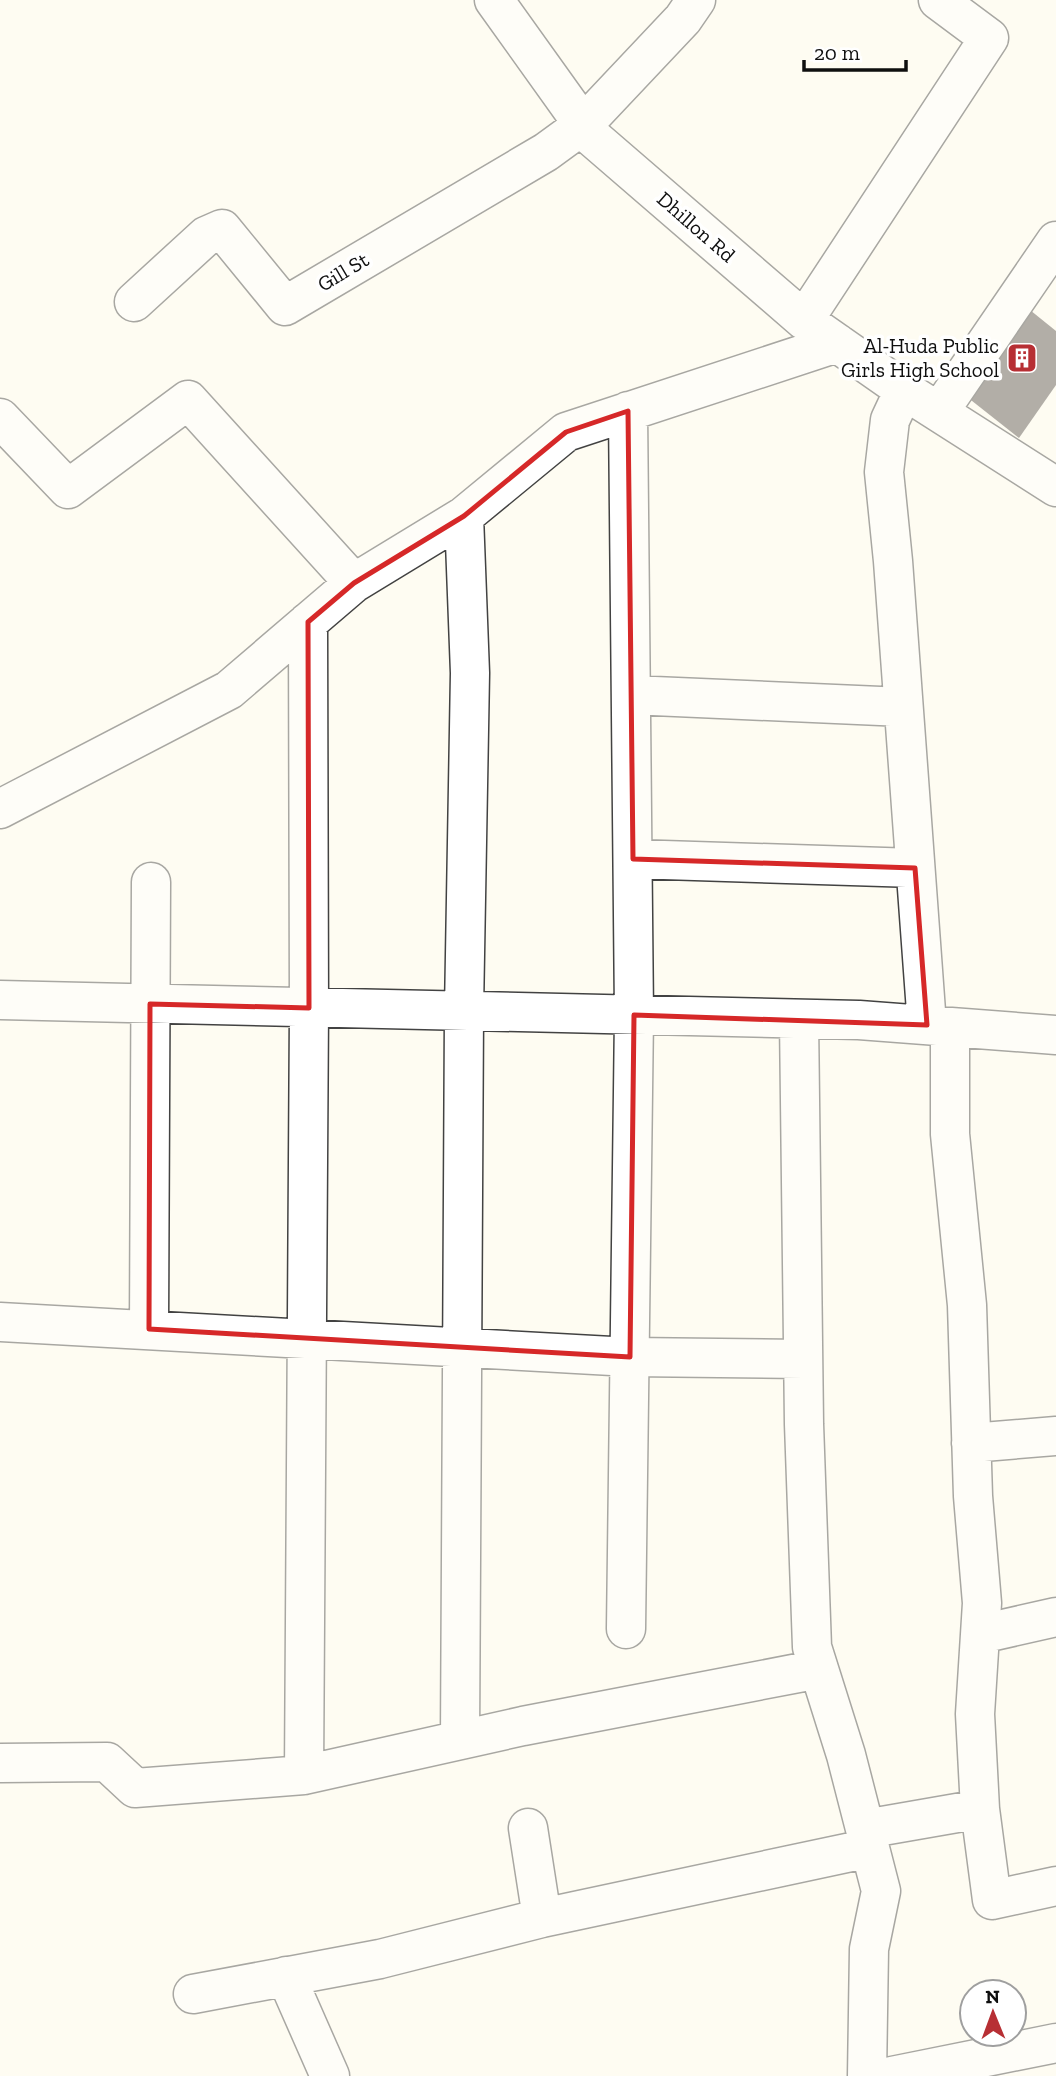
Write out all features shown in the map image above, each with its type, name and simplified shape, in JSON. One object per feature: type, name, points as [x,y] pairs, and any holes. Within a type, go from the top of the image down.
[{"type":"street","name":"Dhillon Rd","points":[[494,0],[592,137],[804,320],[904,390],[1056,487]]},
{"type":"street","points":[[583,125],[683,19],[696,0]]},
{"type":"street","points":[[804,320],[989,38],[938,0]]},
{"type":"street","name":"Gill St","points":[[134,302],[206,236],[222,229],[285,306],[546,152],[583,125]]},
{"type":"street","points":[[939,412],[1056,241]]},
{"type":"street","points":[[0,809],[229,690],[354,583],[464,516],[566,432],[837,343]]},
{"type":"street","points":[[904,390],[890,420],[884,472],[915,867],[939,1026],[967,1305],[971,1443],[982,1603],[975,1714],[980,1809],[992,1900],[1056,1886]]},
{"type":"street","points":[[0,418],[68,489],[188,400],[354,583]]},
{"type":"street","points":[[626,1629],[634,1015],[628,411]]},
{"type":"street","points":[[460,1740],[464,1011],[470,673],[464,516]]},
{"type":"street","points":[[304,1775],[309,1008],[308,622]]},
{"type":"street","points":[[631,695],[903,707]]},
{"type":"street","points":[[632,859],[915,867]]},
{"type":"street","points":[[149,1329],[150,882]]},
{"type":"street","points":[[0,1000],[859,1020],[1056,1035]]},
{"type":"street","points":[[799,1019],[803,1359],[812,1647],[846,1755],[881,1891],[869,1949],[867,2076]]},
{"type":"street","points":[[0,1322],[630,1357],[803,1359]]},
{"type":"street","points":[[971,1443],[1056,1436]]},
{"type":"street","points":[[981,1634],[1056,1618]]},
{"type":"street","points":[[0,1763],[107,1762],[135,1788],[304,1775],[460,1740],[819,1669]]},
{"type":"street","points":[[193,1994],[380,1959],[980,1809]]},
{"type":"street","points":[[528,1828],[542,1918]]},
{"type":"street","points":[[286,1976],[330,2076]]},
{"type":"street","points":[[892,2076],[1056,2043]]},
{"type":"highlighted area","points":[[628,411],[633,859],[915,868],[927,1025],[634,1015],[630,1357],[149,1329],[150,1004],[309,1008],[308,622],[354,583],[464,516],[566,432]]},
{"type":"building","name":"Al-Huda Public Girls High School","points":[[1025,306],[1056,331],[1056,385],[1019,438],[962,393]]},
{"type":"place","name":"Al-Huda Public Girls High School","points":[[1022,358]]}]
